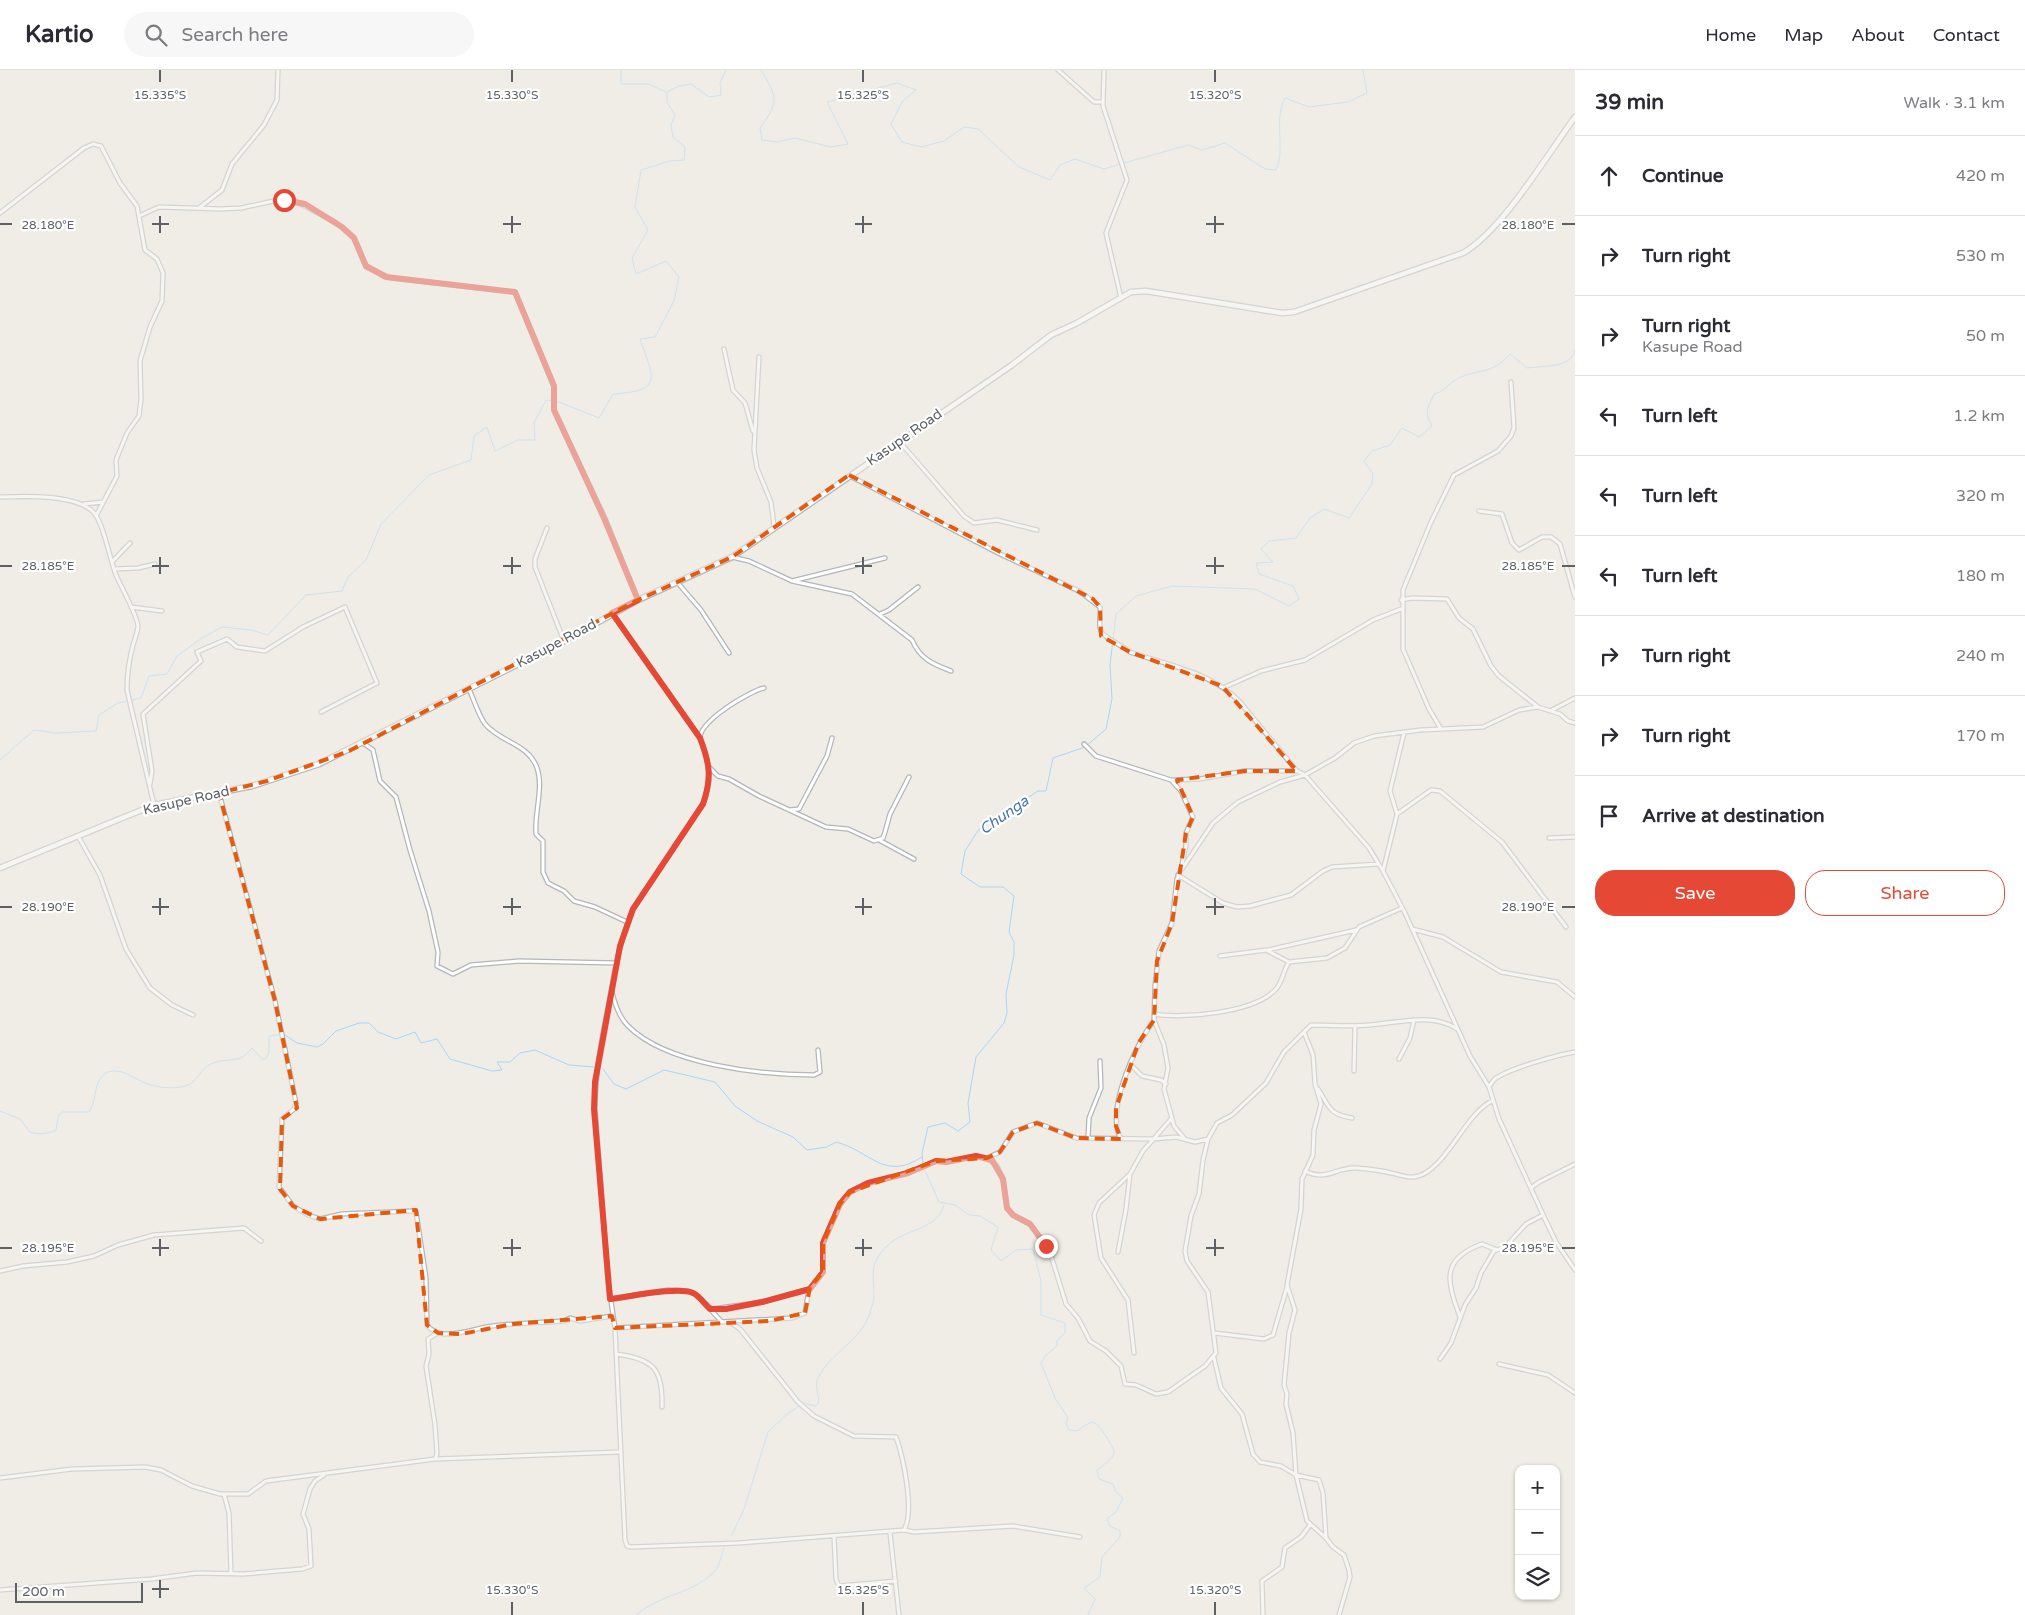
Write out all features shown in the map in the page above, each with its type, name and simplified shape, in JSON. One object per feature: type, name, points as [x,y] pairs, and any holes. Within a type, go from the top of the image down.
[{"type":"street","points":[[198,209],[222,190],[232,164],[264,125],[277,100],[278,70]]},
{"type":"street","points":[[1058,70],[1094,102],[1102,102]]},
{"type":"street","points":[[1104,70],[1102,102],[1127,180],[1126,187],[1109,221],[1106,233],[1120,298]]},
{"type":"street","name":"Kasupe Road","points":[[0,868],[154,805],[252,786],[319,764],[564,641],[612,613],[701,572],[732,556],[1012,365],[1051,335],[1138,290],[1282,313],[1294,312],[1463,252],[1482,240],[1498,222],[1575,117]]},
{"type":"street","points":[[0,212],[84,148],[93,144],[100,146],[104,150],[120,183],[137,206],[145,250],[159,263],[163,273],[164,293],[160,309],[147,334],[140,361],[139,416],[127,433],[116,460],[116,476],[96,516]]},
{"type":"street","points":[[139,216],[159,207],[198,209],[241,208],[278,200],[296,201],[342,227],[354,238],[366,266],[386,277],[515,292],[554,386],[554,410],[604,518],[638,600]]},
{"type":"street","points":[[724,349],[734,390],[745,403],[750,413],[754,436]]},
{"type":"street","points":[[759,357],[754,436],[755,462],[771,502],[774,526]]},
{"type":"street","points":[[1441,729],[1429,709],[1403,649],[1401,600],[1403,590],[1430,522],[1454,475],[1498,451],[1512,436],[1514,428],[1511,382]]},
{"type":"street","points":[[899,441],[964,516],[974,524],[997,520],[1037,530]]},
{"type":"street","points":[[849,475],[1093,599],[1100,607],[1100,632],[1104,637],[1120,643],[1130,652],[1226,687],[1261,671],[1305,660],[1373,620],[1401,609]]},
{"type":"street","points":[[0,497],[47,498],[84,504],[103,502]]},
{"type":"street","points":[[84,504],[96,516],[111,563],[130,607],[137,618],[138,627],[127,676],[128,690],[154,805]]},
{"type":"street","points":[[1479,511],[1502,514],[1512,543],[1519,550],[1542,537],[1551,537],[1560,544],[1575,597]]},
{"type":"street","points":[[547,528],[535,559],[535,567],[564,641]]},
{"type":"street","points":[[111,563],[130,543]]},
{"type":"street","points":[[732,556],[749,561],[792,580],[852,594],[912,640],[916,650],[928,662],[951,671]]},
{"type":"street","points":[[792,580],[885,558]]},
{"type":"street","points":[[114,569],[155,564]]},
{"type":"street","points":[[676,582],[701,610],[729,653]]},
{"type":"street","points":[[880,614],[889,610],[918,587]]},
{"type":"street","points":[[1401,600],[1412,598],[1447,599],[1455,614],[1473,629],[1498,676],[1538,707]]},
{"type":"street","points":[[130,607],[162,611]]},
{"type":"street","points":[[150,784],[152,771],[143,714],[201,660],[197,652],[227,639],[237,647],[265,651],[303,627],[345,608],[378,683],[321,712]]},
{"type":"street","points":[[612,613],[700,738],[709,767],[710,786],[703,804],[633,909],[627,922],[611,989],[597,1065],[594,1109],[610,1299],[615,1328],[619,1452],[627,1546],[740,1543],[904,1530],[914,1532],[1013,1526],[1080,1537]]},
{"type":"street","points":[[1222,686],[1240,702],[1297,771],[1305,775],[1369,848],[1402,908],[1470,1056],[1489,1087],[1492,1101],[1556,1242],[1575,1270]]},
{"type":"street","points":[[700,738],[701,729],[706,723],[743,698],[764,688]]},
{"type":"street","points":[[469,689],[484,723],[496,734],[517,745],[530,757],[537,767],[539,787],[536,830],[542,841],[543,872],[548,883],[564,891],[574,901],[595,907],[627,922]]},
{"type":"street","points":[[1551,710],[1575,698]]},
{"type":"street","points":[[1184,1139],[1172,1119],[1164,1089],[1166,1084],[1166,1052],[1154,1020],[1157,961],[1172,923],[1178,875],[1214,823],[1225,811],[1253,793],[1298,775],[1305,775],[1335,758],[1354,743],[1374,736],[1404,732],[1483,727],[1519,710],[1538,707],[1551,710],[1560,714],[1568,721],[1575,723]]},
{"type":"street","points":[[1382,871],[1396,814],[1390,791],[1404,732]]},
{"type":"street","points":[[789,810],[799,809],[827,756],[832,738]]},
{"type":"street","points":[[363,743],[373,750],[380,781],[396,797],[429,911],[438,952],[437,966],[440,969],[453,974],[471,965],[519,960],[617,963]]},
{"type":"street","points":[[1084,744],[1096,756],[1171,780],[1200,779],[1245,771],[1297,771]]},
{"type":"street","points":[[709,767],[718,776],[729,779],[789,810],[826,826],[848,829],[874,841],[879,840],[914,859]]},
{"type":"street","points":[[879,840],[885,832],[890,814],[909,778]]},
{"type":"street","points":[[1171,780],[1181,791],[1193,817],[1186,834],[1182,869]]},
{"type":"street","points":[[1396,814],[1431,790],[1440,791],[1502,842],[1566,927]]},
{"type":"street","points":[[219,793],[275,1001],[296,1105],[282,1119],[280,1189],[293,1206],[316,1218],[342,1214],[416,1212],[426,1278],[427,1325],[438,1333],[461,1334],[485,1327],[570,1318],[580,1321],[612,1316]]},
{"type":"street","points":[[78,836],[100,875],[126,949],[150,988],[172,1005],[193,1015]]},
{"type":"street","points":[[1549,838],[1575,837]]},
{"type":"street","points":[[1178,875],[1223,903],[1237,907],[1250,906],[1291,895],[1322,871],[1332,867],[1378,864]]},
{"type":"street","points":[[1220,956],[1268,950],[1356,930],[1402,908]]},
{"type":"street","points":[[1412,929],[1443,937],[1501,972],[1557,982],[1575,997]]},
{"type":"street","points":[[1268,950],[1289,962],[1331,957],[1345,948],[1356,930]]},
{"type":"street","points":[[1154,1014],[1194,1016],[1244,1006],[1272,993],[1280,983],[1289,962]]},
{"type":"street","points":[[611,989],[615,1004],[628,1026],[676,1055],[763,1073],[814,1075],[820,1072],[818,1050]]},
{"type":"street","points":[[1121,1139],[1116,1126],[1116,1108],[1138,1044],[1154,1020]]},
{"type":"street","points":[[1326,1538],[1323,1493],[1319,1480],[1296,1475],[1281,1466],[1260,1462],[1252,1454],[1244,1418],[1220,1388],[1214,1358],[1214,1333],[1208,1292],[1187,1261],[1185,1251],[1191,1216],[1199,1194],[1202,1160],[1208,1140],[1217,1123],[1232,1115],[1266,1083],[1284,1052],[1311,1025],[1355,1026],[1414,1020],[1447,1022],[1458,1030]]},
{"type":"street","points":[[1399,1059],[1408,1044],[1414,1020]]},
{"type":"street","points":[[1354,1071],[1355,1026]]},
{"type":"street","points":[[1214,1333],[1264,1339],[1273,1335],[1287,1287],[1298,1227],[1302,1179],[1312,1155],[1314,1130],[1321,1104],[1315,1084],[1313,1054],[1304,1032]]},
{"type":"street","points":[[1489,1087],[1496,1078],[1537,1061],[1575,1052]]},
{"type":"street","points":[[1088,1138],[1089,1118],[1101,1088],[1100,1061]]},
{"type":"street","points":[[1131,1065],[1142,1076],[1161,1080],[1166,1084]]},
{"type":"street","points":[[1315,1084],[1328,1108],[1334,1114],[1352,1118]]},
{"type":"street","points":[[1304,1171],[1316,1176],[1350,1168],[1389,1172],[1405,1176],[1423,1174],[1440,1160],[1479,1109],[1492,1101]]},
{"type":"street","points":[[1134,1353],[1128,1300],[1101,1258],[1094,1215],[1099,1203],[1130,1174],[1140,1155],[1172,1119]]},
{"type":"street","points":[[987,1158],[1000,1152],[1014,1132],[1037,1123],[1076,1138],[1153,1139],[1176,1137],[1195,1142],[1208,1140]]},
{"type":"street","points":[[615,1328],[769,1320],[800,1316],[806,1311],[810,1289],[823,1272],[823,1243],[840,1204],[850,1192],[868,1183],[908,1173],[936,1161],[946,1162],[976,1156],[987,1158],[997,1166],[1003,1179],[1007,1208],[1013,1215],[1030,1224],[1049,1249],[1066,1304],[1078,1318],[1090,1341],[1106,1351],[1121,1366],[1125,1384],[1136,1385],[1156,1394],[1168,1392],[1214,1358]]},
{"type":"street","points":[[1531,1188],[1575,1164]]},
{"type":"street","points":[[1118,1252],[1130,1174]]},
{"type":"street","points":[[1440,1359],[1451,1343],[1465,1305],[1476,1288],[1481,1273],[1492,1254],[1505,1246],[1526,1224],[1543,1215]]},
{"type":"street","points":[[0,1270],[67,1262],[94,1256],[136,1240],[162,1234],[244,1228],[261,1241]]},
{"type":"street","points":[[1461,1318],[1449,1282],[1450,1268],[1455,1258],[1482,1244],[1497,1250]]},
{"type":"street","points":[[1287,1287],[1295,1310],[1289,1333],[1284,1386],[1293,1433],[1296,1475],[1303,1509],[1310,1525],[1344,1555],[1349,1570],[1350,1577],[1339,1615]]},
{"type":"street","points":[[710,1309],[726,1309],[762,1302],[810,1289]]},
{"type":"street","points":[[610,1299],[668,1290],[688,1291],[710,1309],[721,1322]]},
{"type":"street","points":[[730,1322],[740,1329],[798,1402],[814,1416],[858,1438],[896,1437],[905,1478],[908,1506],[904,1530]]},
{"type":"street","points":[[435,1459],[437,1454],[435,1425],[426,1366],[429,1354],[428,1339],[438,1333]]},
{"type":"street","points":[[616,1354],[639,1358],[653,1365],[660,1378],[662,1407]]},
{"type":"street","points":[[1499,1364],[1548,1374],[1575,1393]]},
{"type":"street","points":[[0,1478],[72,1469],[150,1468],[161,1470],[208,1492],[248,1494],[266,1481],[435,1459],[619,1452]]},
{"type":"street","points":[[0,1590],[151,1579],[197,1573],[231,1574],[302,1569],[311,1566],[308,1529],[303,1514],[310,1489],[315,1481],[326,1473]]},
{"type":"street","points":[[224,1494],[229,1513],[231,1574]]},
{"type":"street","points":[[1263,1615],[1262,1582],[1282,1567],[1285,1548],[1301,1537],[1310,1525]]},
{"type":"street","points":[[890,1532],[899,1615]]},
{"type":"street","points":[[834,1537],[836,1579],[839,1586],[896,1581]]},
{"type":"highlighted area","points":[[849,475],[1093,599],[1100,607],[1101,636],[1130,652],[1222,686],[1297,771],[1245,771],[1177,780],[1193,817],[1186,833],[1172,923],[1157,961],[1154,1020],[1138,1044],[1116,1108],[1116,1126],[1121,1139],[1076,1138],[1037,1123],[1013,1132],[1000,1152],[987,1158],[936,1161],[850,1192],[840,1204],[823,1243],[823,1272],[810,1287],[805,1313],[769,1321],[615,1328],[612,1316],[513,1324],[461,1334],[438,1333],[427,1325],[416,1210],[320,1219],[293,1206],[280,1189],[282,1119],[297,1108],[275,1001],[219,793],[267,781],[349,751],[638,600],[732,557]]},
{"type":"waterway","points":[[621,70],[621,84],[648,84],[666,92]]},
{"type":"waterway","points":[[0,760],[34,730],[56,733],[96,731],[99,715],[118,703],[141,698],[149,676],[167,674],[177,656],[202,638],[222,627],[251,630],[268,635],[306,595],[342,591],[348,577],[366,560],[381,524],[429,475],[471,460],[474,436],[487,427],[495,451],[518,440],[535,440],[534,423],[546,400],[559,402],[599,418],[613,394],[630,392],[648,385],[651,380],[651,372],[640,339],[655,337],[674,301],[679,277],[666,261],[636,274],[632,258],[648,230],[635,207],[641,170],[670,161],[684,160],[685,147],[673,137],[671,125],[675,115],[667,102],[667,92],[679,86],[691,84],[709,97],[721,95],[720,83],[726,70]]},
{"type":"waterway","points":[[761,70],[773,93],[774,99],[771,111],[760,128],[762,140],[777,142],[795,138],[831,147],[848,144],[827,102],[897,83],[916,90],[902,102],[891,124],[902,142],[921,147],[944,141],[964,127],[978,129],[1019,167],[1050,180],[1060,165],[1075,159],[1104,169],[1120,164]]},
{"type":"waterway","points":[[1124,163],[1188,145],[1202,150],[1225,143],[1265,169],[1276,170],[1280,152],[1280,116],[1285,98],[1309,107],[1348,102],[1367,93],[1363,70]]},
{"type":"waterway","name":"Chunga","points":[[923,1164],[922,1153],[928,1127],[945,1123],[958,1131],[970,1122],[968,1103],[976,1057],[1004,1023],[1007,1013],[1006,994],[1014,955],[1014,942],[1009,932],[1014,896],[1003,887],[980,887],[961,874],[965,851],[979,829],[1038,791],[1046,791],[1053,758],[1085,747],[1106,729],[1112,699],[1110,665],[1116,614],[1136,596],[1172,586],[1255,589],[1289,606],[1299,599],[1293,586],[1259,574],[1256,563],[1273,562],[1261,549],[1269,541],[1296,538],[1310,518],[1324,509],[1349,518],[1372,484],[1373,474],[1364,461],[1372,451],[1390,445],[1402,428],[1419,437],[1432,426],[1428,417],[1428,410],[1434,394],[1441,392],[1457,379],[1497,366],[1510,354],[1527,368],[1563,363],[1573,356],[1575,350]]},
{"type":"waterway","points":[[285,1035],[297,1043],[317,1047],[323,1044],[336,1031],[359,1023],[369,1023],[378,1032],[396,1039],[415,1032],[421,1043],[437,1039],[450,1059],[492,1071],[502,1070],[497,1062],[510,1062],[520,1053],[535,1050],[569,1065],[595,1067]]},
{"type":"waterway","points":[[0,1111],[20,1119],[30,1132],[40,1134],[50,1132],[56,1130],[58,1117],[62,1112],[89,1112],[94,1102],[99,1081],[107,1072],[121,1072],[148,1084],[160,1087],[183,1087],[197,1078],[208,1066],[217,1062],[242,1057],[252,1048],[263,1060],[269,1053],[269,1036],[279,1035]]},
{"type":"waterway","points":[[603,1069],[614,1084],[626,1089],[664,1070],[715,1082],[735,1106],[757,1121],[793,1137],[807,1150],[827,1147],[836,1142],[887,1166],[909,1164],[922,1157]]},
{"type":"waterway","name":"Chunga","points":[[924,1168],[939,1202],[955,1205],[969,1215],[980,1216],[998,1227],[991,1250],[1001,1261],[1016,1250],[1033,1249],[1041,1281],[1041,1315],[1065,1323],[1065,1333],[1057,1341],[1057,1346],[1046,1355],[1041,1363],[1055,1398],[1068,1418],[1066,1423],[1069,1430],[1077,1431],[1088,1424],[1095,1423],[1103,1432],[1114,1451],[1112,1458],[1097,1470],[1099,1479],[1113,1484],[1115,1491],[1123,1498],[1116,1512],[1107,1519],[1110,1526],[1120,1531],[1120,1537],[1102,1557],[1100,1577],[1084,1588],[1095,1599],[1088,1615]]},
{"type":"waterway","points":[[805,1403],[815,1406],[818,1404],[819,1397],[816,1385],[823,1369],[866,1323],[874,1298],[873,1280],[875,1263],[882,1252],[894,1240],[935,1220],[944,1205]]},
{"type":"waterway","points":[[732,1535],[744,1509],[768,1432],[787,1414],[799,1406]]},
{"type":"waterway","points":[[636,1615],[645,1608],[695,1586],[704,1580],[717,1568],[724,1548]]},
{"type":"route","points":[[284,200],[305,204],[342,227],[354,238],[366,266],[386,277],[515,292],[554,386],[554,410],[604,518],[638,600],[612,613],[700,738],[707,757],[710,786],[703,804],[633,909],[627,922],[620,946],[597,1065],[594,1109],[610,1299],[646,1295],[668,1290],[688,1291],[702,1300],[710,1309],[726,1309],[796,1294],[810,1289],[823,1272],[823,1243],[840,1204],[850,1192],[868,1183],[908,1173],[922,1165],[936,1161],[946,1162],[959,1158],[976,1156],[992,1160],[1003,1179],[1007,1208],[1013,1215],[1030,1224],[1040,1235],[1046,1246]]}]
